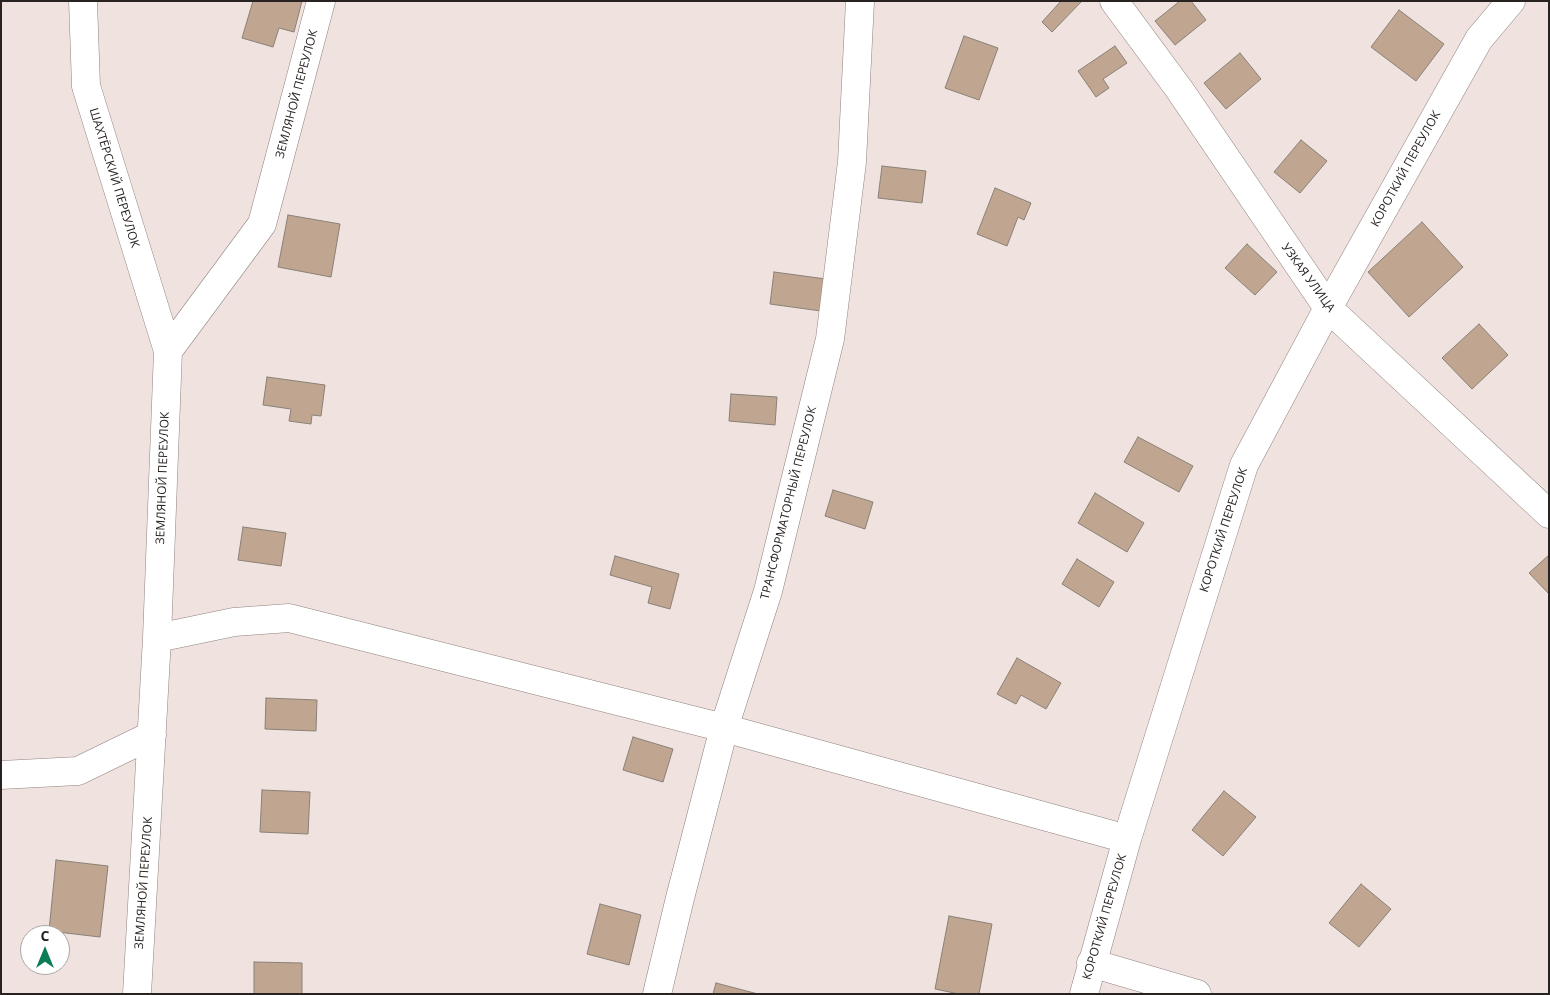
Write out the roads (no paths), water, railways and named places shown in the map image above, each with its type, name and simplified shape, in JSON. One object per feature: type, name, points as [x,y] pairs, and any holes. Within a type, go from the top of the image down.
[{"type":"street","name":"ШАХТЁРСКИЙ ПЕРЕУЛОК","points":[[83,1],[86,86],[168,351]]},
{"type":"street","name":"ЗЕМЛЯНОЙ ПЕРЕУЛОК","points":[[138,994],[157,638],[168,351],[262,224],[321,1]]},
{"type":"street","name":"ТРАНСФОРМАТОРНЫЙ ПЕРЕУЛОК","points":[[657,994],[724,728],[768,591],[830,339],[852,162],[860,1]]},
{"type":"street","name":"УЗКАЯ УЛИЦА","points":[[1114,1],[1179,89],[1328,308],[1549,514]]},
{"type":"street","name":"КОРОТКИЙ ПЕРЕУЛОК","points":[[1084,994],[1091,963],[1127,839],[1244,465],[1328,308],[1479,38],[1511,1]]},
{"type":"street","points":[[157,638],[234,622],[289,618],[724,728],[1127,839]]},
{"type":"street","points":[[1,775],[78,771],[152,735]]},
{"type":"street","points":[[1091,963],[1197,994]]}]
